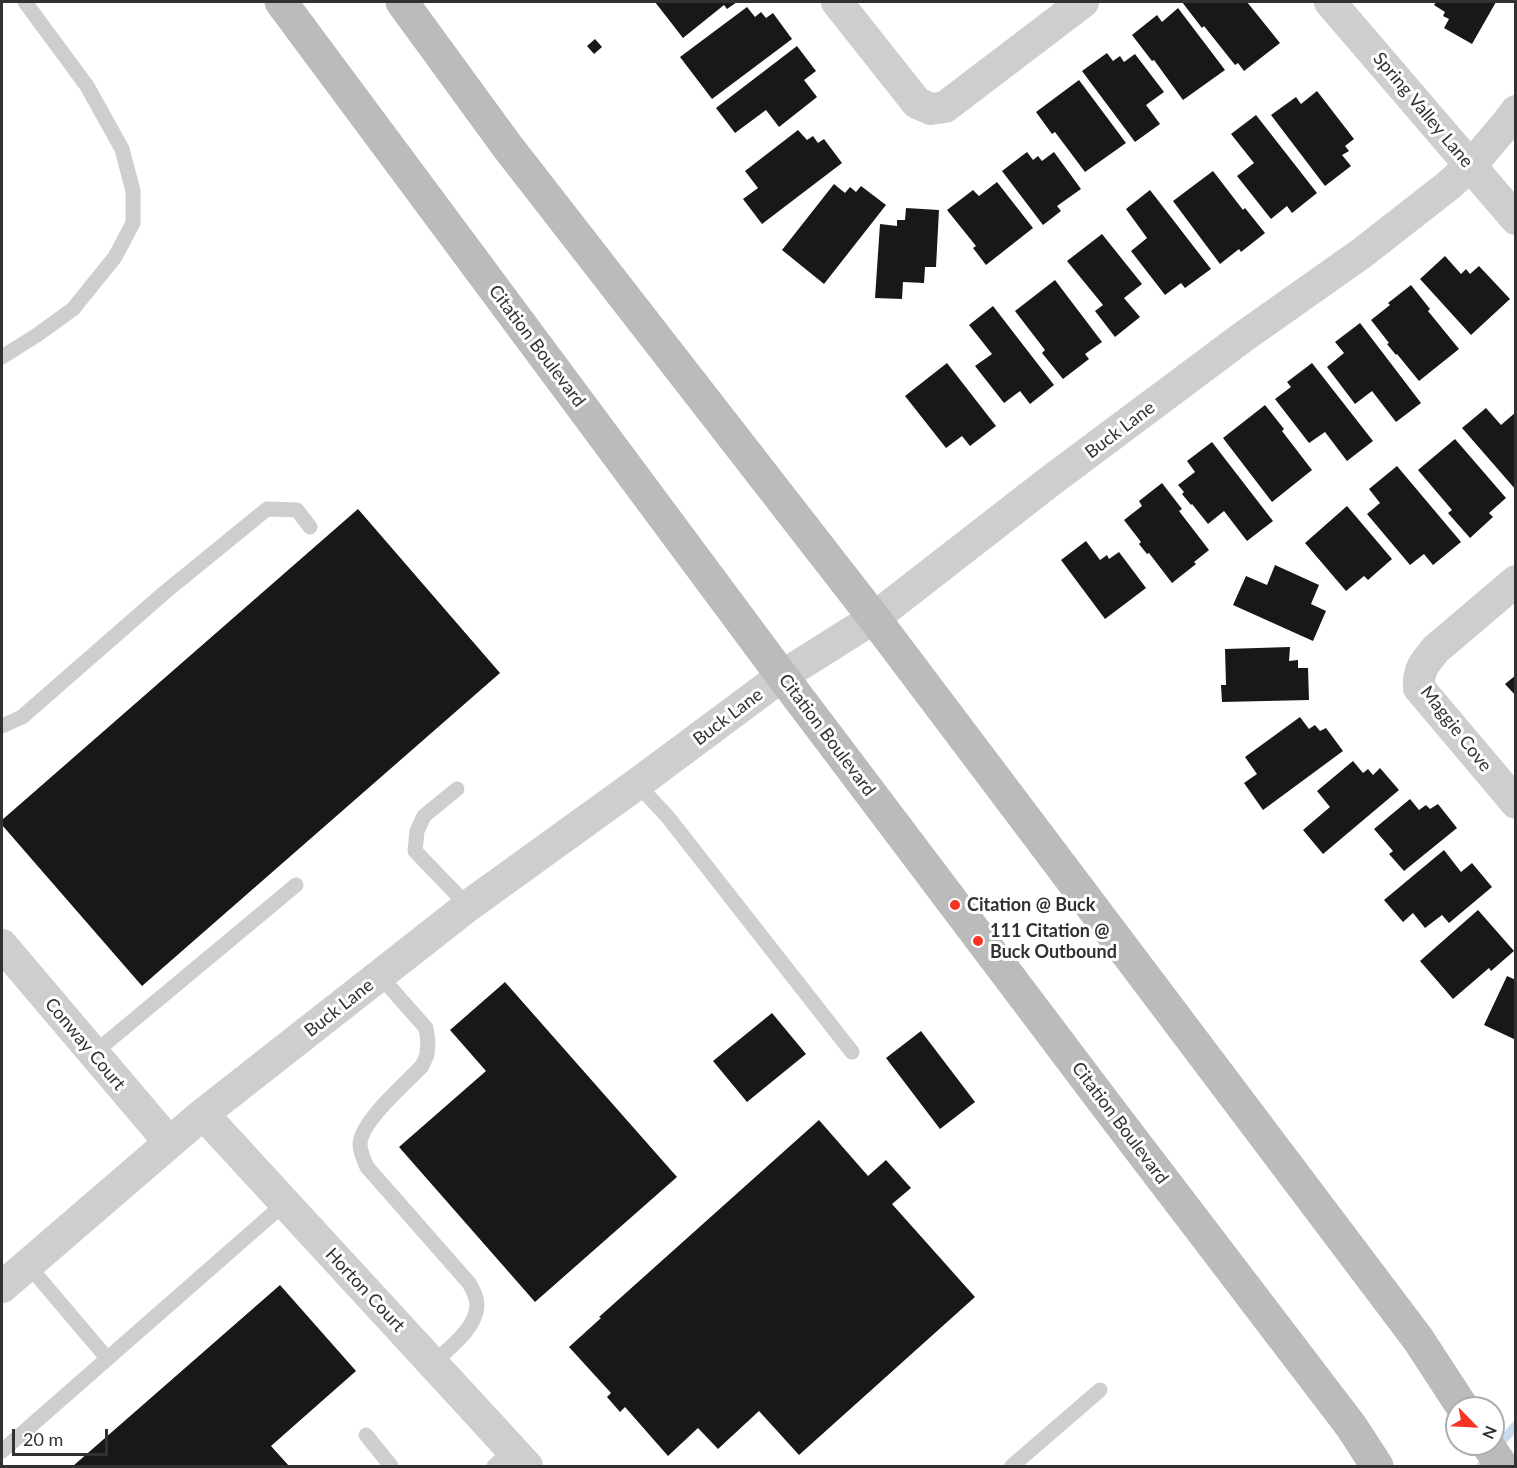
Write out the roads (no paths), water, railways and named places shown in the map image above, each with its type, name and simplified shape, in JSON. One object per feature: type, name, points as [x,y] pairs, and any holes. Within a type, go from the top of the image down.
[{"type":"main road","name":"Citation Boulevard","points":[[281,2],[782,676],[1351,1426],[1377,1467]]},
{"type":"main road","points":[[402,2],[507,146],[874,618],[1418,1339],[1455,1396]]},
{"type":"street","points":[[837,2],[917,103],[930,109],[945,107],[1083,2]]},
{"type":"street","name":"Spring Valley Lane","points":[[1330,2],[1515,219]]},
{"type":"street","name":"Buck Lane","points":[[2,1287],[203,1114],[468,906],[638,784],[782,676],[874,618],[1049,482],[1234,344],[1362,253],[1470,166],[1515,111]]},
{"type":"street","name":"Maggie Cove","points":[[1515,581],[1436,649],[1419,674],[1419,688],[1515,803]]},
{"type":"street","name":"Conway Court","points":[[2,945],[170,1142]]},
{"type":"street","name":"Horton Court","points":[[203,1114],[432,1364],[511,1461]]},
{"type":"lane","points":[[2,357],[74,309],[115,257],[133,223],[134,191],[122,149],[87,86],[25,2]]},
{"type":"lane","points":[[2,726],[22,717],[164,593],[267,509],[297,510],[310,527]]},
{"type":"lane","points":[[638,784],[667,816],[852,1052]]},
{"type":"lane","points":[[457,789],[424,816],[417,831],[415,851],[468,906]]},
{"type":"lane","points":[[94,1053],[296,885]]},
{"type":"lane","points":[[380,976],[426,1028],[427,1054],[422,1066],[370,1120],[361,1135],[360,1147],[367,1167],[469,1283],[476,1296],[477,1306],[465,1333],[432,1364]]},
{"type":"lane","points":[[2,1451],[285,1203]]},
{"type":"lane","points":[[28,1265],[107,1358]]},
{"type":"lane","points":[[1012,1467],[1100,1390]]},
{"type":"lane","points":[[366,1434],[391,1467]]},
{"type":"waterway","points":[[1481,1466],[1516,1425]]},
{"type":"place","name":"Citation @ Buck","points":[[955,905]]},
{"type":"place","name":"111 Citation @ Buck Outbound","points":[[978,941]]}]
